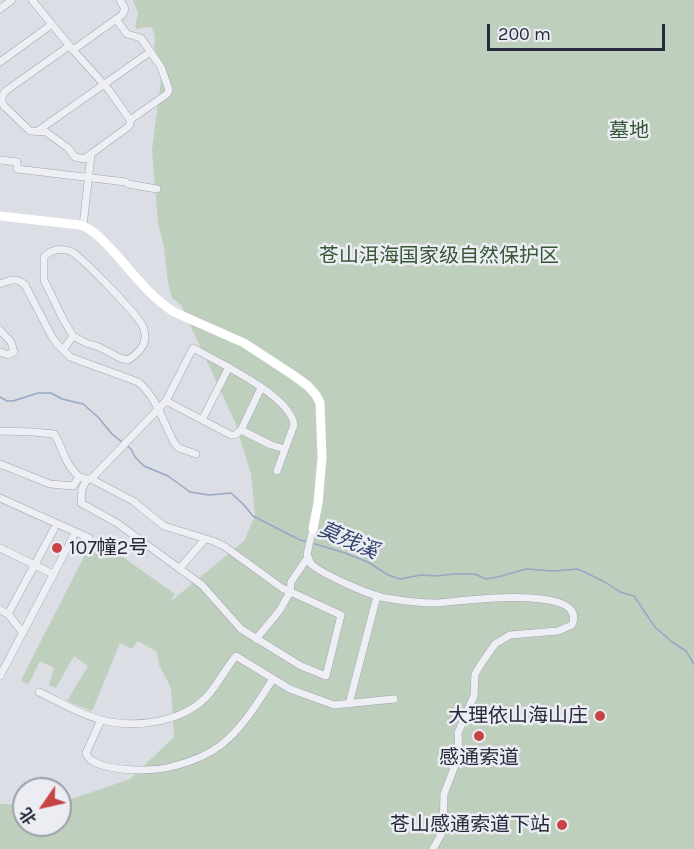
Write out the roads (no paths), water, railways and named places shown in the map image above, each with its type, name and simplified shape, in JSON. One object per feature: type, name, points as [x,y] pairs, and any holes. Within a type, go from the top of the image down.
[{"type":"street","points":[[0,9],[12,0]]},
{"type":"street","points":[[32,0],[103,84],[130,120]]},
{"type":"street","points":[[116,19],[127,34],[141,38],[164,72],[169,92],[130,120],[128,127],[91,155],[78,158],[46,132],[30,130],[4,106],[2,97],[7,90],[122,15],[125,10],[120,0]]},
{"type":"street","points":[[0,62],[51,25]]},
{"type":"street","points":[[39,130],[150,52]]},
{"type":"street","points":[[83,226],[91,155]]},
{"type":"street","points":[[0,160],[17,162],[17,169],[126,182],[157,189]]},
{"type":"street","points":[[0,216],[83,226],[96,233],[166,307],[244,343],[293,375],[316,395],[320,403],[322,458],[318,503],[307,555],[291,582],[290,592],[280,610],[256,639]]},
{"type":"street","points":[[60,249],[72,252],[88,266],[143,326],[145,338],[138,353],[128,360],[73,336],[44,280],[45,256],[50,251],[60,249]]},
{"type":"street","points":[[0,284],[16,279],[25,285],[52,337],[70,357],[138,382],[148,392],[158,408],[175,444],[179,448],[196,454]]},
{"type":"street","points":[[0,330],[11,342],[14,352],[8,355],[0,352]]},
{"type":"street","points":[[63,350],[73,336]]},
{"type":"street","points":[[73,486],[86,478],[125,444],[166,401],[193,348],[277,398],[293,418],[294,425],[277,471]]},
{"type":"street","points":[[202,420],[228,368]]},
{"type":"street","points":[[166,401],[235,435],[241,430],[261,388]]},
{"type":"street","points":[[241,430],[271,445],[285,449]]},
{"type":"street","points":[[0,431],[54,434],[71,468],[86,478],[133,501],[164,526],[224,546],[282,588],[341,615],[326,676],[301,666],[240,629],[202,585],[117,523],[81,503],[86,478]]},
{"type":"street","points":[[0,464],[50,484],[82,489]]},
{"type":"street","points":[[0,498],[89,538]]},
{"type":"street","points":[[8,614],[54,529]]},
{"type":"street","points":[[0,676],[73,537]]},
{"type":"street","points":[[180,568],[205,538]]},
{"type":"street","points":[[0,548],[53,574]]},
{"type":"street","points":[[307,555],[311,564],[317,569],[377,596],[428,603],[497,597],[547,600],[566,606],[572,612],[574,619],[572,625],[558,631],[510,635],[495,644],[481,664],[476,674],[474,696],[458,734],[459,755],[444,794],[443,831],[433,849]]},
{"type":"street","points":[[350,704],[377,596]]},
{"type":"street","points":[[0,610],[8,614],[23,633]]},
{"type":"street","points":[[39,692],[101,720],[139,724],[168,719],[190,710],[208,695],[236,656],[290,689],[334,705],[394,699]]},
{"type":"street","points":[[101,720],[86,753],[90,760],[126,770],[171,767],[187,762],[220,745],[249,714],[273,679]]},
{"type":"waterway","name":"莫残溪","points":[[0,397],[13,401],[38,393],[51,393],[62,399],[83,404],[123,443]]},
{"type":"waterway","name":"莫残溪","points":[[127,446],[144,466],[168,476],[190,492],[209,495],[231,493],[253,516],[307,542]]},
{"type":"waterway","name":"莫残溪","points":[[312,543],[368,562],[388,575],[400,579],[421,575],[453,574],[475,574],[486,579],[526,569],[554,571],[578,569],[620,592],[634,596],[655,627],[686,651],[694,664]]},
{"type":"place","name":"107幢2号","points":[[57,548]]},
{"type":"place","name":"大理依山海山庄","points":[[600,716]]},
{"type":"place","name":"感通索道","points":[[479,736]]},
{"type":"place","name":"苍山感通索道下站","points":[[562,825]]},
{"type":"park label","name":"墓地","points":[[629,131]]},
{"type":"park label","name":"苍山洱海国家级自然保护区","points":[[439,256]]}]
